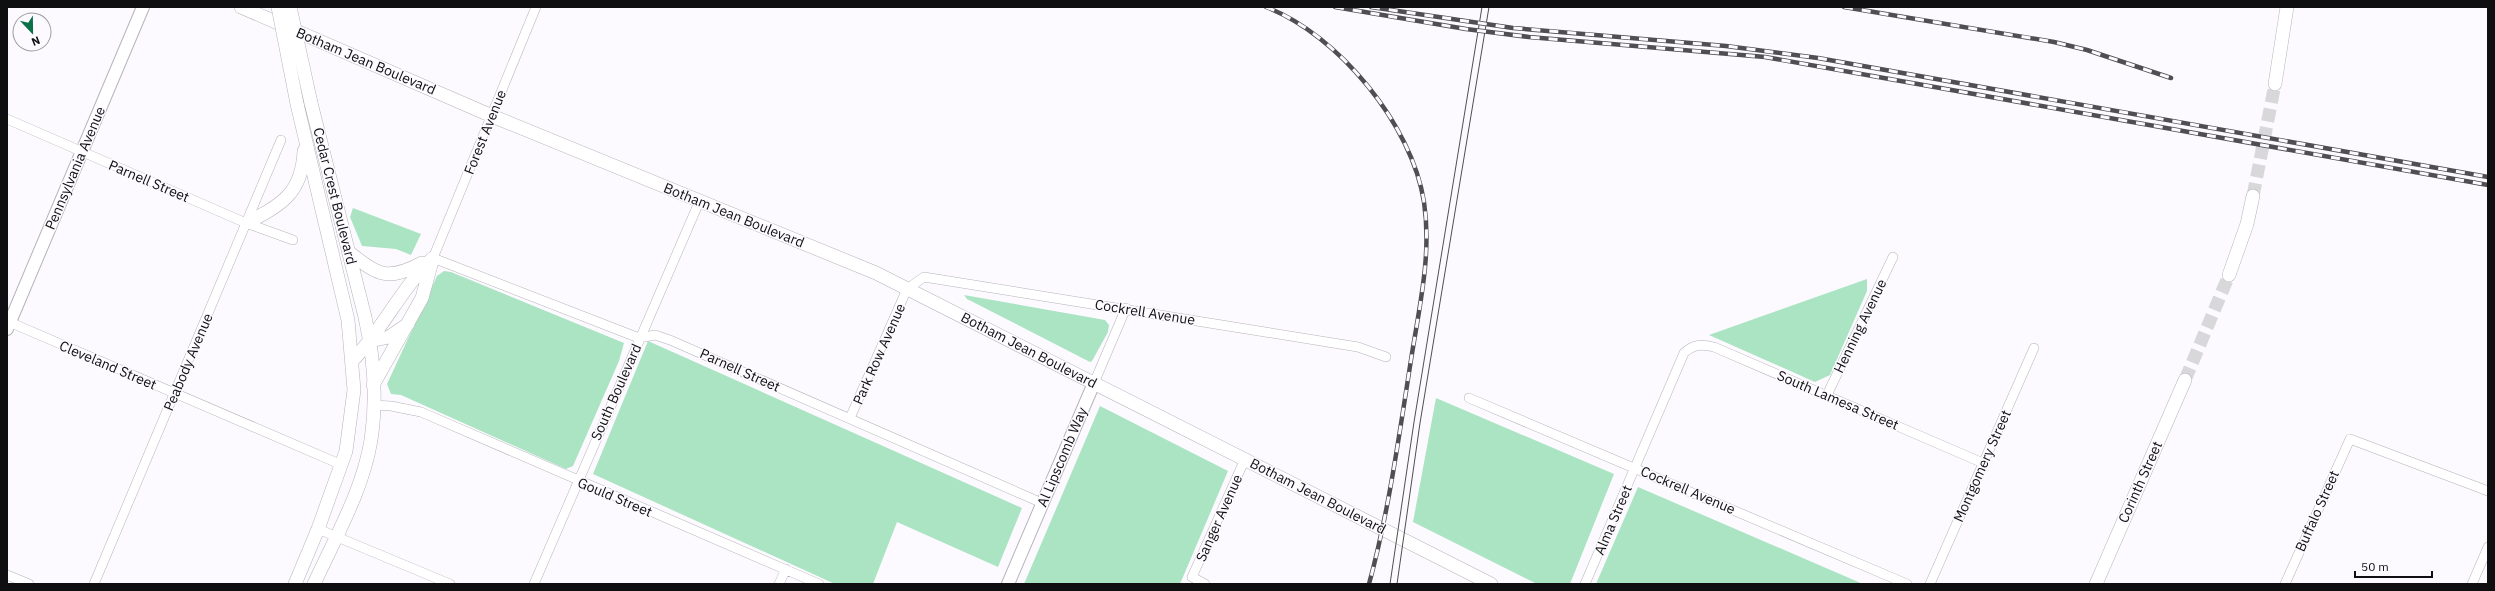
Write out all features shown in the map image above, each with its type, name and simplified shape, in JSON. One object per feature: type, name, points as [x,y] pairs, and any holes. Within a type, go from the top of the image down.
[{"type":"main road","name":"Botham Jean Boulevard","points":[[241,7],[492,116],[876,272],[1491,584]]},
{"type":"main road","name":"Cedar Crest Boulevard","points":[[278,7],[297,104],[348,320],[353,360],[353,409],[342,465],[295,584]]},
{"type":"main road","name":"Cedar Crest Boulevard","points":[[290,7],[311,103],[350,253],[370,342],[374,385],[374,405],[370,442],[360,478],[314,584]]},
{"type":"main road","points":[[2274,84],[2286,7]]},
{"type":"main road","points":[[246,223],[275,208],[296,187],[304,164],[305,139]]},
{"type":"main road","points":[[2229,275],[2247,224],[2253,196]]},
{"type":"main road","points":[[350,253],[369,268],[391,274],[403,273],[433,258]]},
{"type":"main road","points":[[374,385],[410,323],[422,298],[430,274],[433,258]]},
{"type":"main road","points":[[353,360],[370,342],[419,271],[433,258]]},
{"type":"main road","points":[[348,320],[370,342]]},
{"type":"main road","points":[[370,342],[389,337],[410,323]]},
{"type":"main road","name":"Corinth Street","points":[[2096,584],[2185,380]]},
{"type":"street","name":"Pennsylvania Avenue","points":[[8,324],[143,7]]},
{"type":"street","name":"Forest Avenue","points":[[433,258],[536,7]]},
{"type":"street","name":"Parnell Street","points":[[7,119],[246,223],[293,240]]},
{"type":"street","name":"Peabody Avenue","points":[[94,584],[281,140]]},
{"type":"street","name":"South Boulevard","points":[[534,584],[577,480],[700,200]]},
{"type":"street","name":"Henning Avenue","points":[[1827,395],[1893,257]]},
{"type":"street","name":"Parnell Street","points":[[433,258],[639,338],[655,336],[670,340],[1042,503]]},
{"type":"street","name":"Cockrell Avenue","points":[[907,289],[924,277],[933,277],[1358,347],[1386,357]]},
{"type":"street","name":"Park Row Avenue","points":[[850,418],[907,289]]},
{"type":"street","name":"Al Lipscomb Way","points":[[1008,584],[1126,308]]},
{"type":"street","name":"Cleveland Street","points":[[8,324],[342,465]]},
{"type":"street","name":"South Lamesa Street","points":[[1690,347],[1700,344],[1714,347],[1983,463]]},
{"type":"street","name":"Alma Street","points":[[1585,584],[1684,353],[1690,347]]},
{"type":"street","name":"Montgomery Street","points":[[1930,584],[2034,348]]},
{"type":"street","name":"Cockrell Avenue","points":[[1469,398],[1636,467],[1908,584]]},
{"type":"street","name":"Gould Street","points":[[374,405],[410,409],[819,584]]},
{"type":"street","name":"Buffalo Street","points":[[2285,584],[2350,439],[2488,491]]},
{"type":"street","name":"Sanger Avenue","points":[[1205,584],[1192,577],[1245,459]]},
{"type":"street","points":[[318,529],[450,584]]},
{"type":"street","points":[[2472,584],[2488,547]]},
{"type":"street","points":[[779,584],[786,569]]},
{"type":"street","points":[[7,575],[29,584]]},
{"type":"green space","points":[[353,208],[421,234],[411,255],[396,249],[362,246],[350,217]]},
{"type":"green space","points":[[444,271],[451,272],[624,343],[619,361],[573,466],[566,469],[401,395],[391,394],[387,384],[437,276]]},
{"type":"green space","points":[[1867,279],[1867,291],[1830,375],[1815,382],[1709,335]]},
{"type":"green space","points":[[964,295],[1105,320],[1109,325],[1108,332],[1092,361],[1090,362],[967,299]]},
{"type":"green space","points":[[648,341],[1022,508],[998,567],[897,522],[873,584],[835,584],[593,474]]},
{"type":"green space","points":[[1436,398],[1614,474],[1570,584],[1537,584],[1413,522]]},
{"type":"green space","points":[[1100,406],[1228,471],[1180,584],[1024,584]]},
{"type":"green space","points":[[1638,487],[1863,584],[1596,584]]},
{"type":"tunnel","points":[[2253,196],[2275,84]]},
{"type":"tunnel","points":[[2185,380],[2229,275]]},
{"type":"tram line","points":[[1390,584],[1414,422],[1482,7]]},
{"type":"tram line","points":[[1397,584],[1420,423],[1489,7]]},
{"type":"railway","points":[[1266,7],[1293,20],[1320,38],[1345,61],[1368,86],[1388,114],[1405,143],[1417,173],[1424,202],[1426,222],[1426,262],[1424,281],[1388,501],[1369,584]]},
{"type":"railway","points":[[1335,7],[1466,29],[1529,37],[1765,57],[2488,185]]},
{"type":"railway","points":[[1371,7],[1513,28],[1726,46],[1818,58],[2488,177]]},
{"type":"railway","points":[[1844,7],[2054,42],[2087,50],[2171,78]]}]
